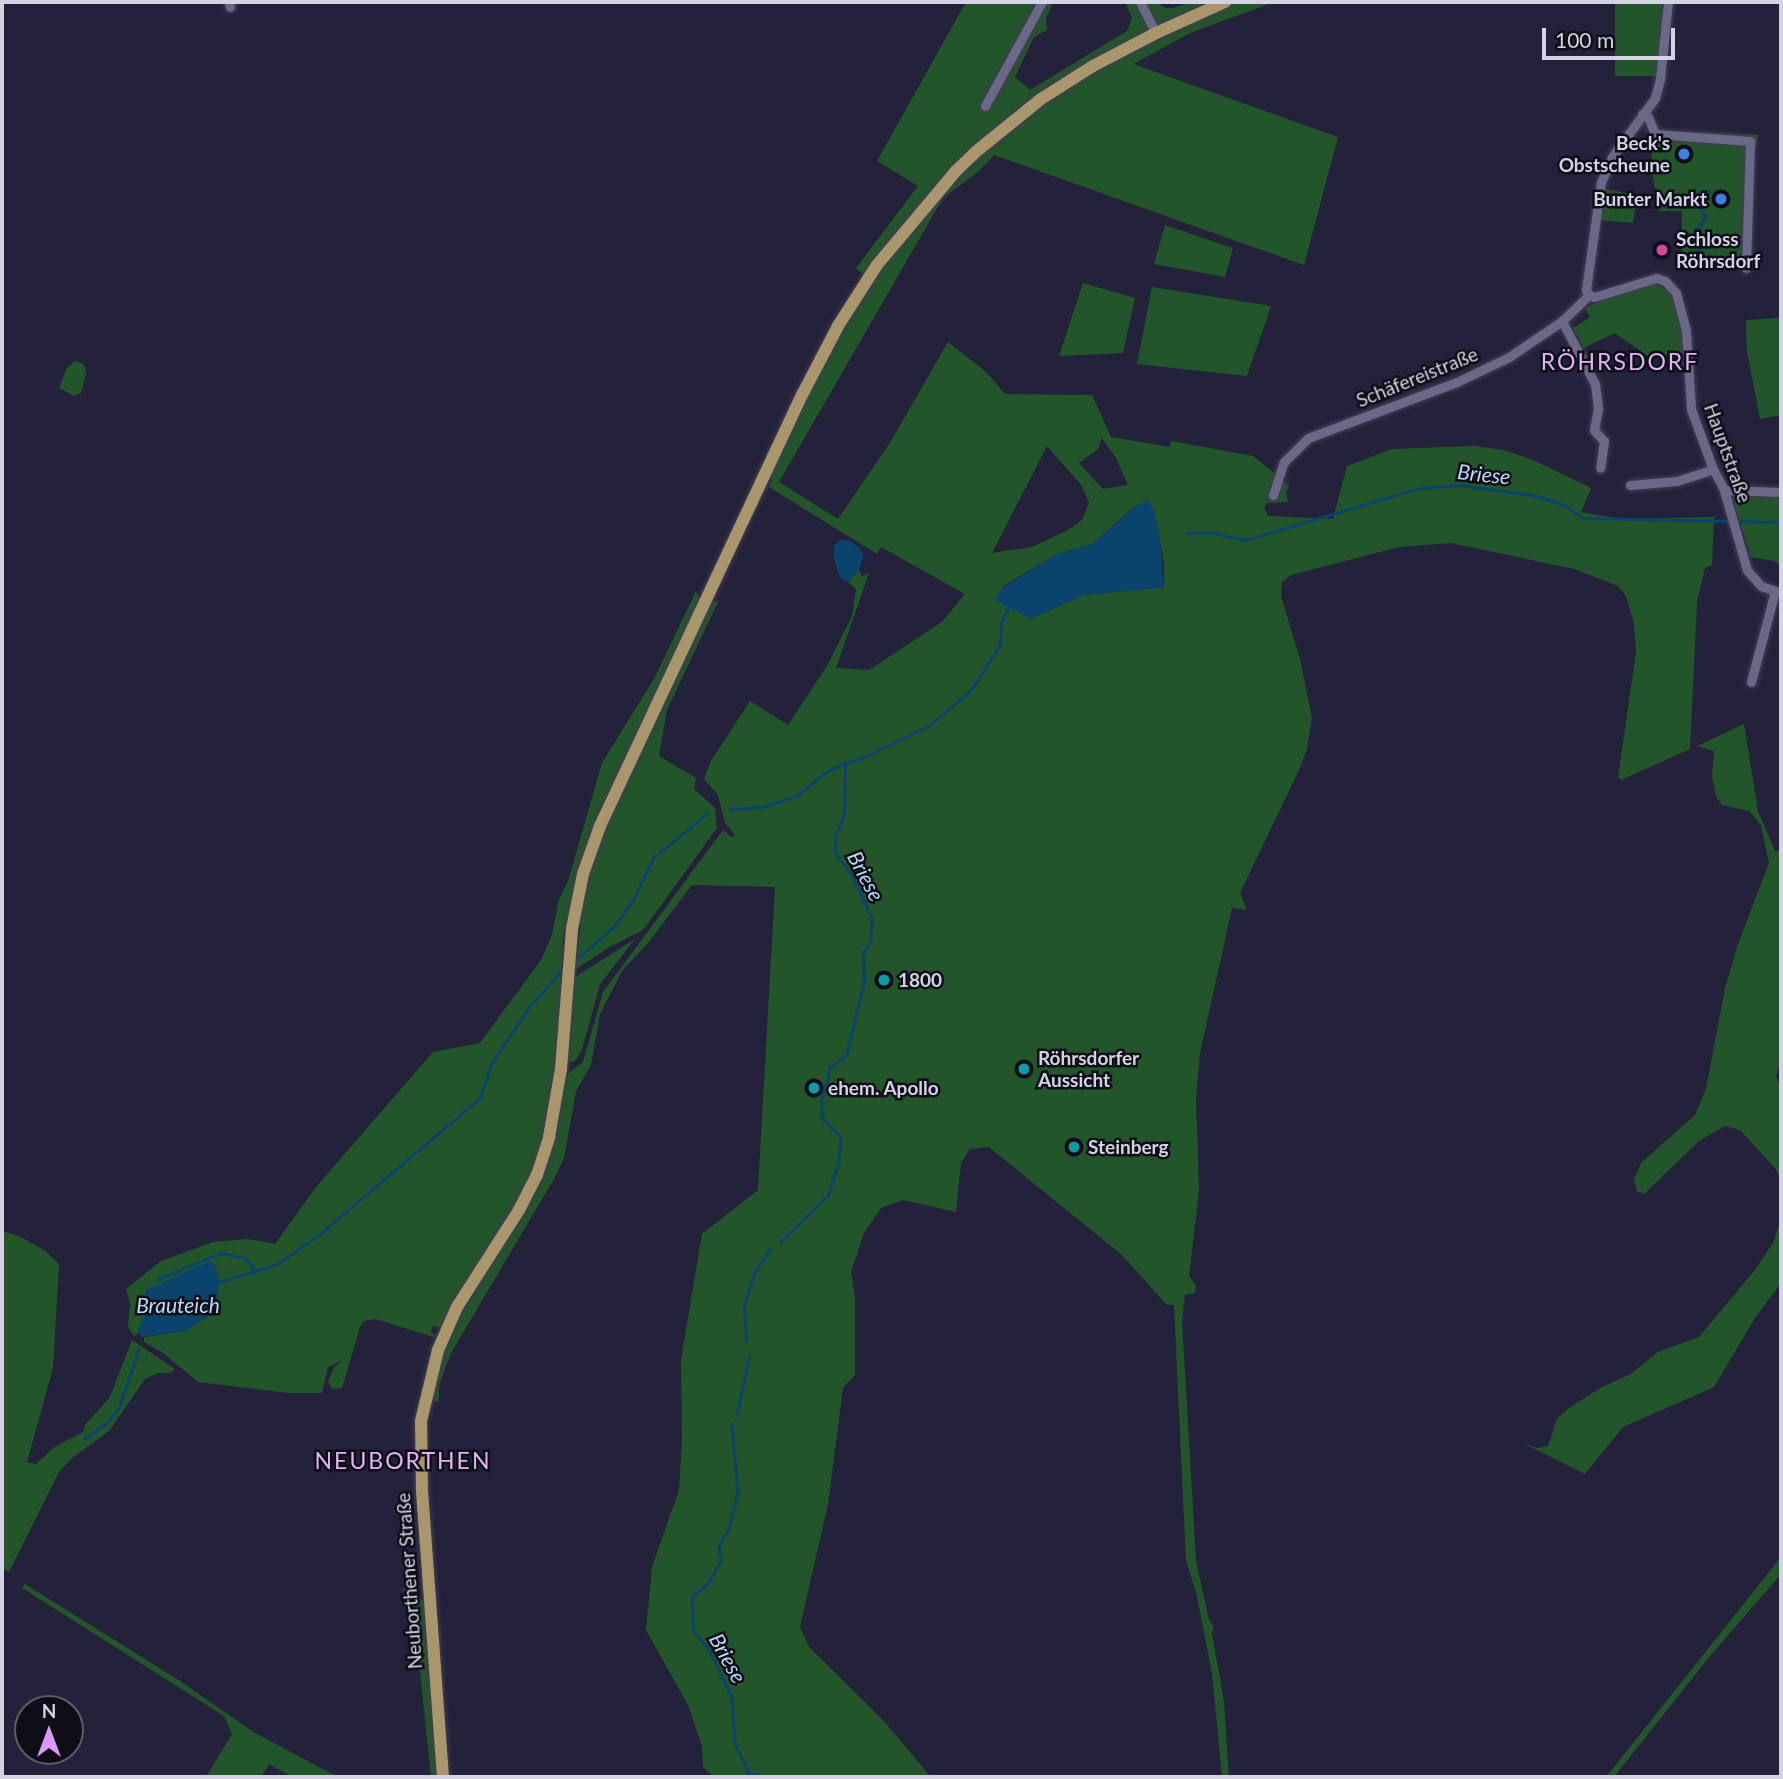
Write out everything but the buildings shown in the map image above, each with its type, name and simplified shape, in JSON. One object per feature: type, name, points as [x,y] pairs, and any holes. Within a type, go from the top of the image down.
[{"type":"main road","name":"Neuborthener Straße","points":[[443,1777],[422,1492],[421,1421],[438,1350],[457,1307],[519,1210],[544,1153],[560,1080],[572,929],[583,874],[622,776],[802,395],[838,326],[864,284],[914,218],[978,150],[1041,99],[1093,66],[1156,33],[1225,2]]},
{"type":"street","points":[[985,106],[1042,2]]},
{"type":"street","points":[[1140,2],[1156,33]]},
{"type":"street","points":[[1589,295],[1586,289],[1601,182],[1612,157],[1655,98],[1660,79],[1668,2]]},
{"type":"street","points":[[1642,114],[1648,117],[1655,134],[1751,141],[1746,268]]},
{"type":"street","name":"Hauptstraße","points":[[1589,295],[1594,297],[1656,278],[1670,285],[1679,300],[1684,319],[1692,409],[1713,469],[1724,491],[1753,579],[1778,592]]},
{"type":"street","name":"Schäfereistraße","points":[[1273,495],[1284,462],[1308,438],[1461,380],[1509,357],[1562,321],[1589,295]]},
{"type":"street","points":[[1562,321],[1586,363],[1598,394],[1594,430],[1604,441],[1601,468]]},
{"type":"street","points":[[1630,485],[1677,481],[1713,469]]},
{"type":"street","points":[[1724,491],[1781,492]]},
{"type":"street","points":[[1751,682],[1778,592]]},
{"type":"green space","points":[[966,2],[1053,2],[1046,19],[1047,30],[1034,37],[1015,77],[1030,90],[1127,31],[1132,18],[1125,2],[1157,2],[1165,8],[1173,8],[1192,2],[1274,2],[1190,33],[1133,64],[1338,137],[1304,265],[994,155],[979,171],[943,198],[779,482],[838,519],[891,441],[948,342],[986,372],[1005,394],[1092,395],[1111,437],[1170,447],[1171,441],[1253,456],[1289,485],[1286,493],[1288,502],[1267,503],[1264,507],[1268,516],[1333,519],[1347,466],[1392,449],[1475,446],[1504,450],[1533,460],[1591,488],[1581,512],[1622,519],[1714,517],[1712,565],[1705,568],[1697,602],[1690,749],[1621,780],[1618,777],[1636,653],[1634,623],[1626,596],[1618,586],[1574,569],[1451,543],[1399,547],[1291,575],[1282,582],[1281,596],[1300,659],[1312,718],[1307,749],[1299,770],[1240,893],[1247,910],[1232,908],[1200,1053],[1196,1098],[1199,1191],[1189,1276],[1196,1285],[1195,1293],[1185,1295],[1182,1321],[1196,1561],[1209,1620],[1214,1626],[1212,1633],[1224,1702],[1229,1777],[1222,1777],[1212,1673],[1196,1592],[1186,1561],[1174,1305],[1167,1305],[1122,1255],[989,1147],[970,1149],[961,1163],[956,1212],[903,1200],[881,1208],[864,1233],[851,1272],[855,1297],[855,1375],[843,1388],[828,1504],[800,1627],[809,1647],[882,1719],[931,1777],[714,1777],[703,1767],[702,1746],[688,1705],[646,1630],[652,1567],[679,1490],[682,1441],[681,1360],[702,1234],[758,1190],[775,887],[692,885],[648,943],[622,971],[600,1014],[591,1065],[576,1091],[564,1158],[451,1353],[439,1385],[439,1402],[431,1399],[435,1376],[453,1327],[526,1208],[554,1138],[565,1076],[583,1062],[603,992],[723,830],[732,838],[735,835],[725,823],[718,795],[704,779],[711,761],[750,701],[788,725],[827,666],[852,616],[856,589],[848,582],[859,570],[862,576],[869,573],[836,668],[869,670],[942,622],[965,594],[881,547],[877,554],[769,487],[772,480],[768,478],[803,402],[870,281],[856,268],[918,186],[877,161]],"holes":[[[1102,438],[1116,458],[1128,485],[1103,489],[1079,463],[1098,449]],[[1047,446],[1082,486],[1089,503],[1082,520],[1068,530],[1032,547],[992,553]],[[1134,507],[1154,510],[1164,563],[1164,587],[1084,595],[1030,619],[1020,612],[1002,587],[1055,555],[1092,544]]]},
{"type":"green space","points":[[1615,2],[1662,2],[1662,76],[1615,76]]},
{"type":"green space","points":[[1654,130],[1758,135],[1757,147],[1754,149],[1750,271],[1681,267],[1682,211],[1659,211],[1651,166]]},
{"type":"green space","points":[[1606,189],[1637,195],[1633,223],[1600,220]]},
{"type":"green space","points":[[1165,225],[1233,248],[1225,277],[1154,264]]},
{"type":"green space","points":[[1083,283],[1135,298],[1123,353],[1059,356]]},
{"type":"green space","points":[[1653,283],[1667,289],[1674,299],[1682,332],[1682,354],[1648,356],[1615,333],[1583,348],[1573,328],[1590,317],[1585,308],[1624,291]]},
{"type":"green space","points":[[1152,287],[1271,306],[1247,376],[1137,364]]},
{"type":"green space","points":[[1781,318],[1781,415],[1760,419],[1747,352],[1746,320]]},
{"type":"green space","points":[[75,361],[84,364],[86,374],[81,393],[74,396],[59,388],[67,368]]},
{"type":"green space","points":[[1735,494],[1781,495],[1781,566],[1774,561],[1751,557],[1732,498]]},
{"type":"green space","points":[[696,591],[700,600],[595,824],[578,872],[567,929],[564,929],[556,1070],[539,1150],[524,1190],[441,1328],[433,1326],[431,1332],[437,1338],[375,1319],[364,1321],[342,1388],[332,1389],[328,1382],[334,1367],[345,1359],[328,1367],[322,1393],[288,1393],[198,1382],[162,1352],[144,1342],[144,1337],[185,1331],[211,1314],[218,1292],[216,1267],[146,1290],[147,1310],[138,1334],[134,1336],[128,1327],[130,1303],[126,1289],[161,1261],[213,1242],[248,1239],[275,1244],[316,1187],[433,1052],[480,1043],[541,960],[552,935],[558,902],[568,881],[602,763],[655,677]]},
{"type":"green space","points":[[719,600],[667,710],[659,756],[696,778],[694,789],[715,808],[717,828],[643,930],[608,948],[575,970],[581,922],[578,921],[587,876],[605,829],[710,603]]},
{"type":"green space","points":[[1744,724],[1758,811],[1775,851],[1781,851],[1781,1059],[1776,1076],[1781,1089],[1781,1180],[1775,1168],[1740,1130],[1725,1126],[1699,1141],[1644,1194],[1637,1191],[1634,1180],[1641,1163],[1695,1115],[1706,1089],[1725,988],[1738,944],[1769,863],[1761,825],[1749,811],[1722,805],[1716,796],[1712,776],[1714,751],[1697,746]]},
{"type":"green space","points":[[635,939],[600,984],[582,1050],[575,1061],[566,1063],[575,977]]},
{"type":"green space","points":[[1781,1219],[1781,1283],[1755,1318],[1714,1387],[1623,1427],[1585,1474],[1523,1443],[1537,1448],[1548,1446],[1557,1419],[1569,1408],[1602,1387],[1631,1374],[1658,1352],[1699,1337],[1755,1270],[1773,1243]]},
{"type":"green space","points":[[2,1231],[19,1236],[44,1250],[59,1264],[53,1368],[27,1462],[36,1464],[53,1448],[83,1432],[85,1425],[110,1397],[132,1340],[175,1369],[171,1373],[158,1373],[145,1379],[109,1431],[72,1458],[59,1472],[9,1572],[2,1568]]},
{"type":"green space","points":[[1781,1557],[1781,1574],[1710,1656],[1614,1777],[1606,1777]]},
{"type":"green space","points":[[25,1584],[177,1679],[255,1733],[338,1777],[292,1777],[269,1764],[261,1777],[206,1777],[232,1734],[224,1716],[22,1588]]},
{"type":"green space","points":[[401,1589],[413,1589],[414,1596],[425,1601],[438,1777],[431,1777],[412,1596]]},
{"type":"water","points":[[1148,500],[1154,510],[1160,537],[1164,588],[1084,595],[1030,619],[995,600],[1002,588],[1055,555],[1092,544],[1135,507]]},
{"type":"water","points":[[841,540],[850,541],[860,548],[864,555],[859,570],[848,582],[841,579],[834,560],[834,546]]},
{"type":"water","name":"Brauteich","points":[[210,1261],[216,1267],[219,1282],[217,1303],[211,1314],[185,1331],[141,1337],[138,1330],[147,1310],[146,1290]]},
{"type":"waterway","points":[[1695,262],[1695,253],[1703,246],[1694,233],[1705,218],[1699,206],[1709,190]]},
{"type":"waterway","name":"Briese","points":[[1187,533],[1210,532],[1246,540],[1419,488],[1459,485],[1538,496],[1564,505],[1583,518],[1781,522]]},
{"type":"waterway","name":"Briese","points":[[780,1242],[828,1195],[838,1165],[841,1138],[822,1118],[821,1101],[830,1067],[846,1056],[864,982],[863,952],[870,943],[872,919],[853,878],[835,852],[835,836],[844,815],[845,764],[930,725],[971,690],[1000,645],[1001,623],[1008,608]]},
{"type":"waterway","points":[[730,809],[763,807],[796,796],[829,770],[845,764]]},
{"type":"waterway","points":[[575,960],[614,927],[633,900],[653,858],[707,814]]},
{"type":"waterway","points":[[216,1283],[277,1264],[320,1234],[480,1098],[491,1065],[505,1043],[530,1006],[564,968]]},
{"type":"waterway","name":"Briese","points":[[746,1340],[744,1306],[754,1273],[770,1249]]},
{"type":"waterway","points":[[158,1279],[221,1253],[244,1258],[252,1265],[254,1273]]},
{"type":"waterway","points":[[84,1439],[104,1425],[119,1408],[139,1349]]},
{"type":"waterway","name":"Briese","points":[[737,1414],[749,1357]]},
{"type":"waterway","name":"Briese","points":[[732,1424],[738,1492],[730,1527],[719,1547],[721,1561],[709,1583],[692,1597],[694,1631],[710,1651],[732,1697],[735,1744],[749,1773],[768,1777]]},
{"type":"place","name":"Beck's Obstscheune","points":[[1684,154]]},
{"type":"place","name":"Bunter Markt","points":[[1721,199]]},
{"type":"place","name":"Schloss Röhrsdorf","points":[[1662,250]]},
{"type":"place","name":"1800","points":[[884,980]]},
{"type":"place","name":"Röhrsdorfer Aussicht","points":[[1024,1069]]},
{"type":"place","name":"ehem. Apollo","points":[[814,1088]]},
{"type":"place","name":"Steinberg","points":[[1074,1147]]},
{"type":"district","name":"RÖHRSDORF","points":[[1620,361]]},
{"type":"district","name":"NEUBORTHEN","points":[[403,1460]]}]
